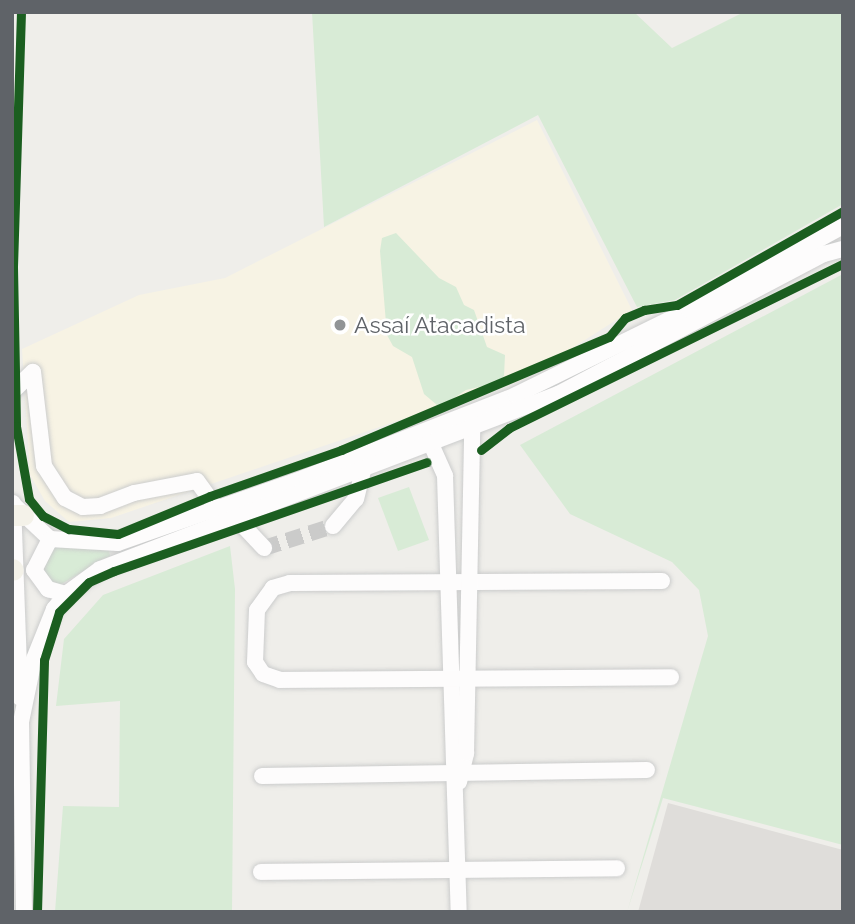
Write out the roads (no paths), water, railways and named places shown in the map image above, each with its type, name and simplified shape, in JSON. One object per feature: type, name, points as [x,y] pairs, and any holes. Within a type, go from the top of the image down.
[{"type":"street","points":[[15,510],[50,539],[118,543],[516,395],[689,310],[843,226]]},
{"type":"street","points":[[21,722],[34,659],[54,609],[66,594],[100,569],[234,516],[363,471],[558,394],[824,254],[843,249]]},
{"type":"street","points":[[12,392],[33,372],[44,466],[65,498],[82,507],[100,506],[134,493],[197,481],[216,507]]},
{"type":"street","points":[[458,777],[467,679],[469,472],[472,428]]},
{"type":"street","points":[[432,444],[445,476],[450,679],[458,777],[459,912]]},
{"type":"street","points":[[333,526],[356,499],[363,471]]},
{"type":"street","points":[[445,476],[463,480],[469,472]]},
{"type":"street","points":[[15,510],[13,569],[21,722],[23,912]]},
{"type":"street","points":[[234,516],[264,548]]},
{"type":"street","points":[[50,539],[42,546],[34,570],[48,589],[66,594]]},
{"type":"street","points":[[662,581],[447,579],[290,583],[273,588],[257,610],[255,662],[262,674],[280,680],[671,677]]},
{"type":"street","points":[[262,776],[458,777],[647,770]]},
{"type":"street","points":[[261,872],[617,868]]},
{"type":"tunnel","points":[[264,548],[333,526]]},
{"type":"place","name":"Assaí Atacadista","points":[[340,325]]}]
